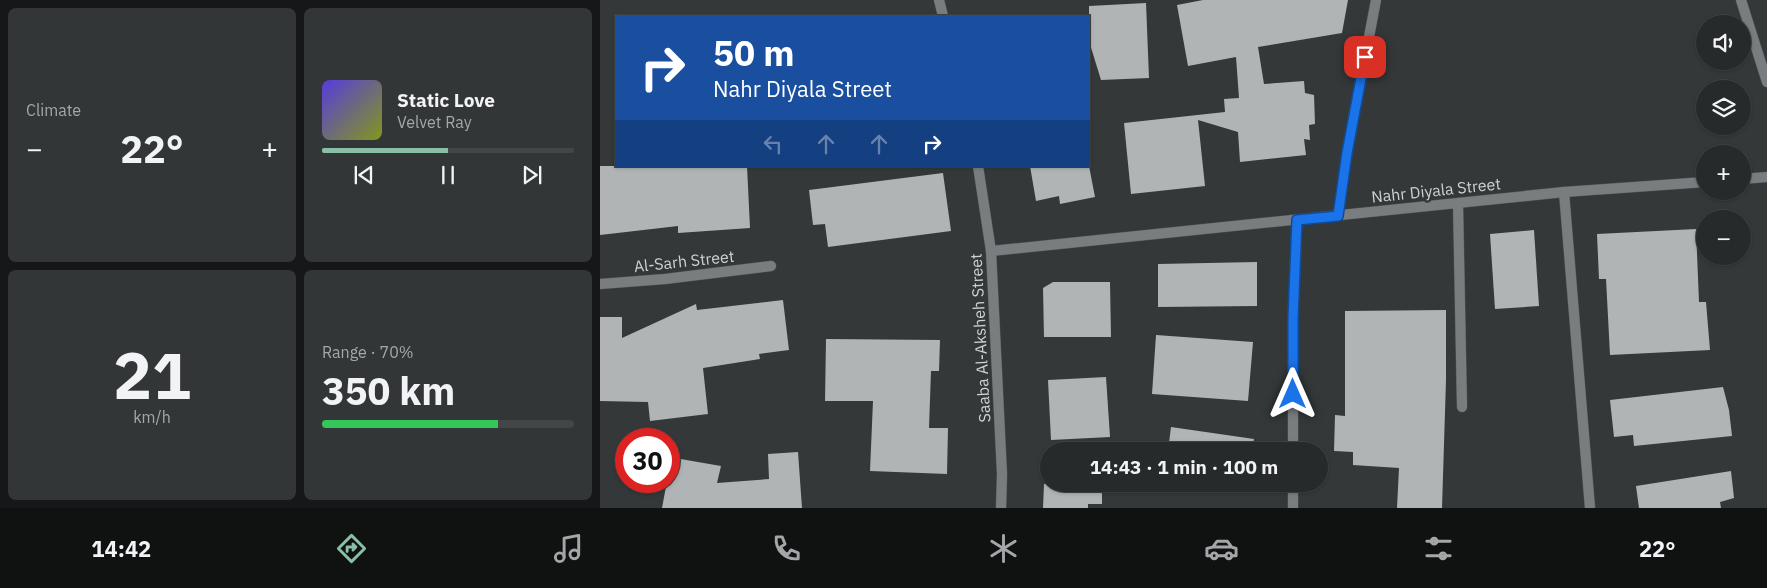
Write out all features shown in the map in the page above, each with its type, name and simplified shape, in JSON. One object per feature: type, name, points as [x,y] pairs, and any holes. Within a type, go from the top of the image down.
[{"type":"street","points":[[939,0],[943,15]]},
{"type":"street","points":[[1338,216],[1347,153],[1376,0]]},
{"type":"street","points":[[1741,0],[1767,82]]},
{"type":"street","name":"Saaba Al-Aksheh Street","points":[[978,167],[991,251],[1002,508]]},
{"type":"street","points":[[1751,178],[1767,177]]},
{"type":"street","name":"Nahr Diyala Street","points":[[991,251],[1564,192],[1696,183]]},
{"type":"street","points":[[1564,192],[1590,508]]},
{"type":"street","points":[[1458,203],[1462,407]]},
{"type":"street","points":[[1293,442],[1293,318],[1297,220]]},
{"type":"street","name":"Al-Sarh Street","points":[[600,284],[665,280],[771,266]]},
{"type":"street","points":[[1293,492],[1294,508]]},
{"type":"building","points":[[1203,0],[1348,0],[1342,33],[1258,47],[1264,84],[1304,81],[1305,93],[1314,95],[1315,124],[1309,125],[1310,140],[1304,139],[1306,155],[1240,162],[1238,132],[1198,120],[1205,186],[1131,194],[1124,123],[1225,112],[1224,99],[1239,98],[1236,57],[1188,66],[1177,5]]},
{"type":"building","points":[[1146,3],[1149,78],[1101,80],[1090,44],[1089,6]]},
{"type":"building","points":[[600,166],[747,167],[750,228],[678,233],[678,226],[600,235]]},
{"type":"building","points":[[1030,167],[1089,167],[1095,197],[1060,204],[1059,196],[1036,201]]},
{"type":"building","points":[[943,173],[951,231],[828,247],[825,224],[813,225],[809,190]]},
{"type":"building","points":[[1696,229],[1699,302],[1706,302],[1710,350],[1610,355],[1606,279],[1599,279],[1597,234]]},
{"type":"building","points":[[1534,230],[1539,306],[1495,309],[1490,234]]},
{"type":"building","points":[[1257,262],[1257,306],[1158,307],[1158,264]]},
{"type":"building","points":[[1053,282],[1110,282],[1111,337],[1044,337],[1043,288]]},
{"type":"building","points":[[783,300],[789,350],[759,354],[760,359],[703,368],[708,414],[650,421],[648,402],[600,401],[600,317],[622,317],[622,338],[696,304],[697,310]]},
{"type":"building","points":[[1446,310],[1442,508],[1397,508],[1399,468],[1353,465],[1353,452],[1334,451],[1335,415],[1345,416],[1345,311]]},
{"type":"building","points":[[1156,335],[1253,342],[1248,401],[1152,394]]},
{"type":"building","points":[[826,339],[940,340],[939,371],[931,371],[929,428],[948,428],[947,474],[870,471],[873,401],[825,401]]},
{"type":"building","points":[[1106,377],[1110,437],[1051,440],[1048,380]]},
{"type":"building","points":[[1723,387],[1729,410],[1732,436],[1634,446],[1633,435],[1614,437],[1610,400]]},
{"type":"building","points":[[1171,427],[1254,439],[1254,442],[1169,442]]},
{"type":"building","points":[[798,452],[802,508],[662,508],[665,493],[680,493],[680,459],[721,466],[717,483],[769,479],[768,454]]},
{"type":"building","points":[[1731,471],[1734,498],[1720,502],[1721,508],[1639,508],[1636,486]]},
{"type":"building","points":[[1044,492],[1102,492],[1102,504],[1088,504],[1088,508],[1043,508]]},
{"type":"route","points":[[1293,394],[1293,318],[1297,220],[1338,216],[1347,153],[1365,57]]}]
